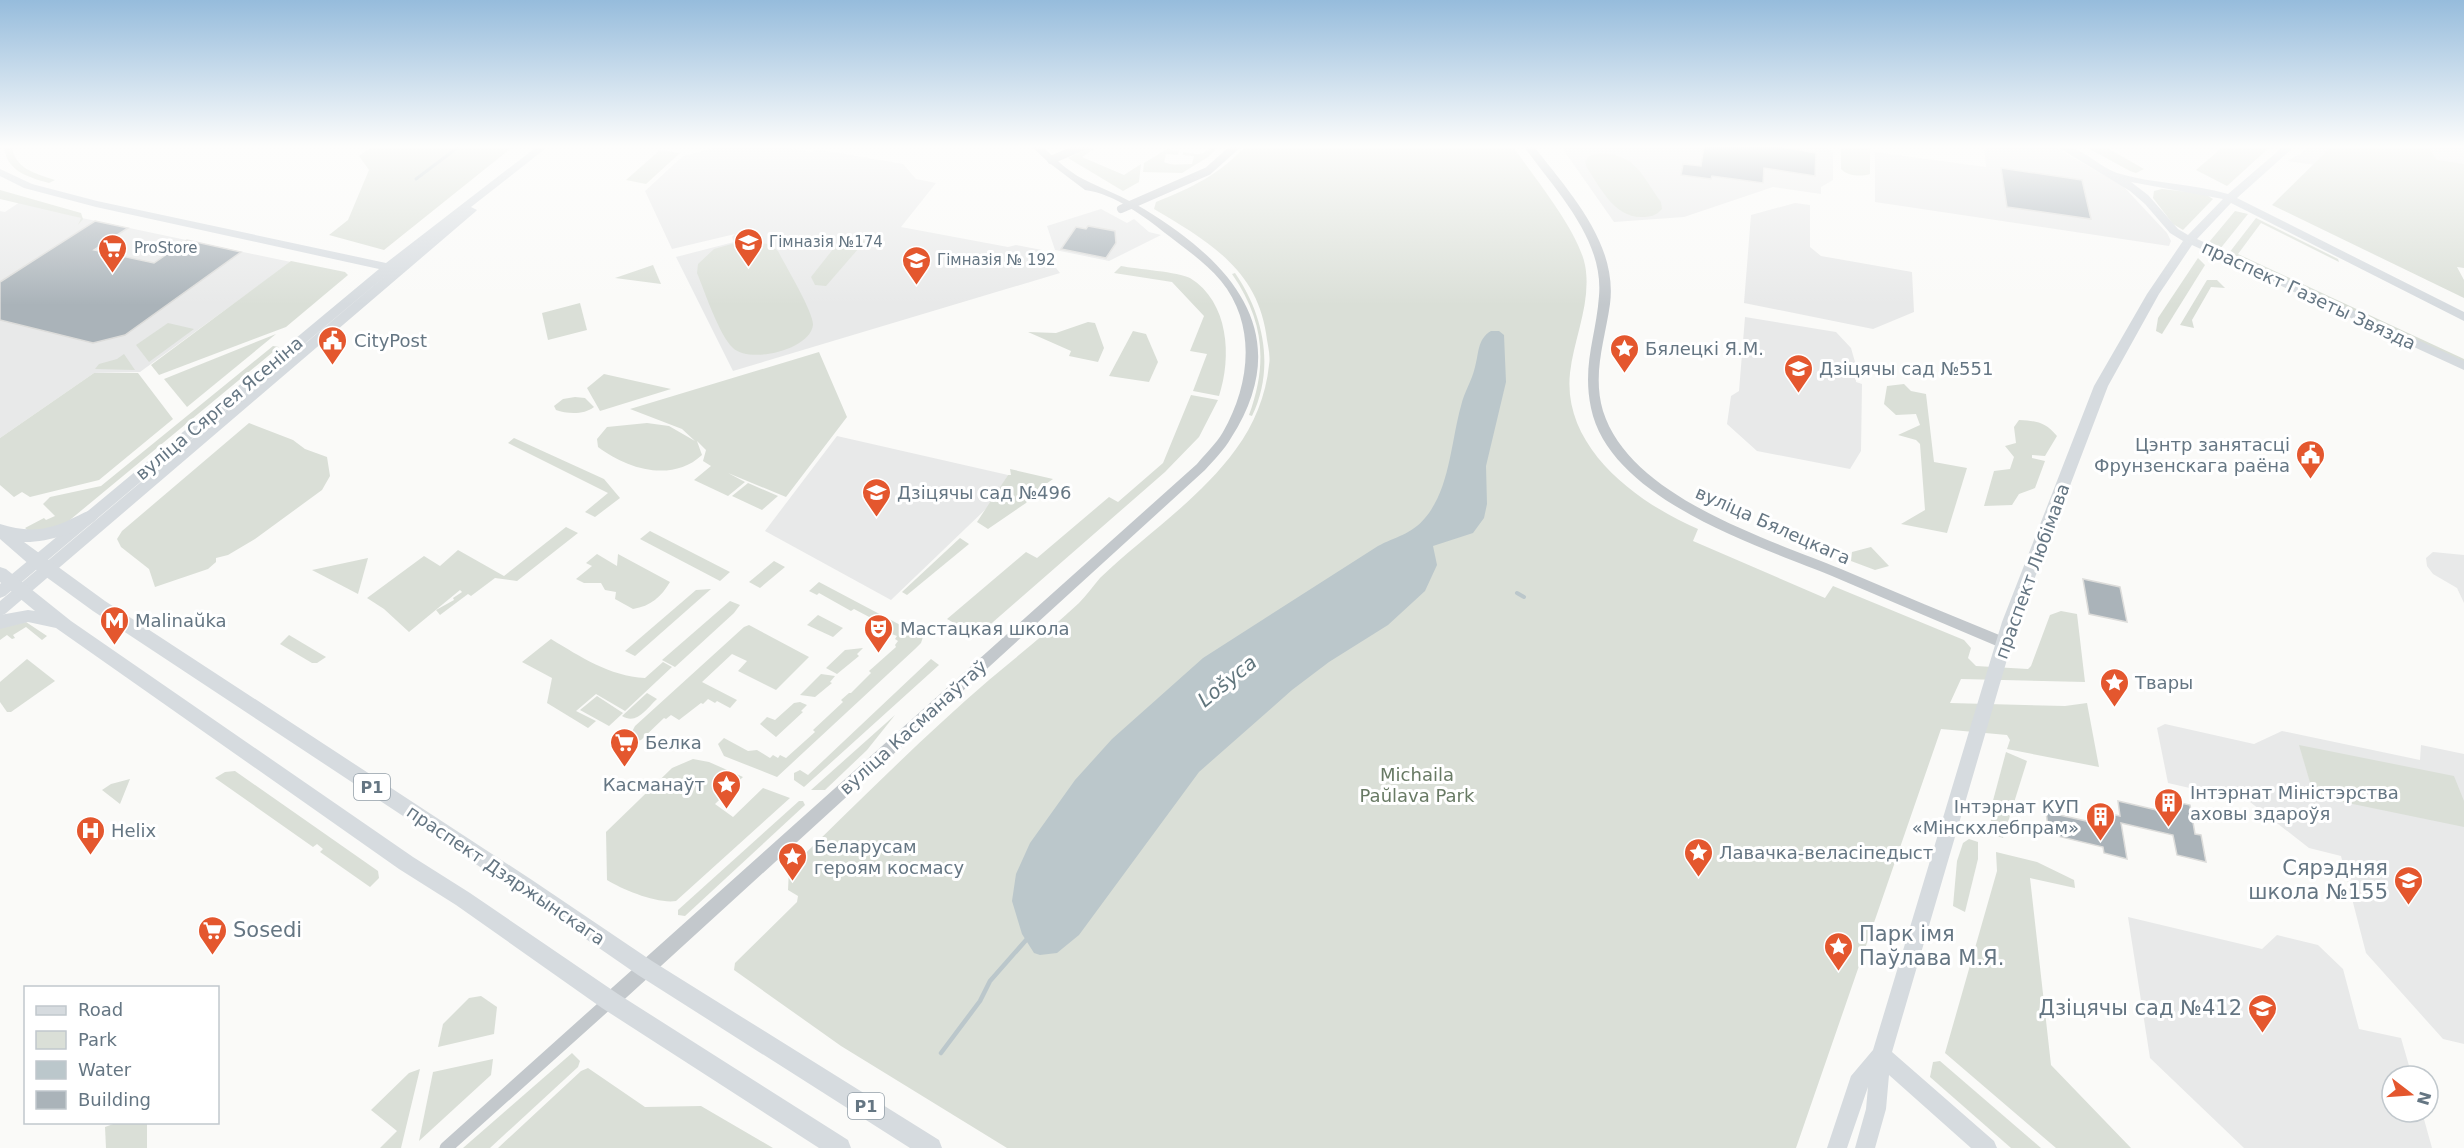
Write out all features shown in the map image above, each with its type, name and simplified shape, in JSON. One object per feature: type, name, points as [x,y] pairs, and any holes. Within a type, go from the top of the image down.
[{"type":"main road","points":[[75,199],[402,270]]},
{"type":"main road","name":"вуліца Сяргея Ясеніна","points":[[43,566],[91,516],[187,433],[472,199]]},
{"type":"main road","name":"вуліца Сяргея Ясеніна","points":[[0,610],[8,585],[43,566],[402,270],[483,199]]},
{"type":"main road","name":"праспект Газеты Звязда","points":[[2145,199],[2165,224],[2190,240],[2464,366]]},
{"type":"main road","name":"праспект Любімава","points":[[1865,1148],[1876,1109],[1881,1055],[2004,643],[2035,554],[2101,386],[2153,294],[2190,240],[2229,199]]},
{"type":"main road","name":"праспект Газеты Звязда","points":[[2231,199],[2464,317]]},
{"type":"main road","points":[[1,531],[25,537],[42,537],[60,532],[91,516]]},
{"type":"main road","name":"праспект Дзяржынскага","points":[[1,531],[43,566],[109,612],[525,886],[645,969],[931,1148]]},
{"type":"main road","name":"Р1","points":[[8,585],[406,863],[463,898],[610,1001],[840,1148]]},
{"type":"main road","points":[[0,622],[38,616],[65,626]]},
{"type":"main road","name":"праспект Любімава","points":[[1837,1148],[1858,1083],[1881,1055]]},
{"type":"main road","points":[[1881,1055],[1987,1148]]},
{"type":"street","name":"вуліца Касманаўтаў","points":[[610,1001],[1201,467],[1229,433],[1244,403],[1250,383],[1253,357],[1244,310],[1231,286],[1206,260],[1178,237],[1106,199]]},
{"type":"street","points":[[1125,207],[1144,199]]},
{"type":"street","name":"вуліца Бялецкага","points":[[1566,199],[1584,224],[1602,267],[1605,296],[1592,369],[1592,393],[1601,423],[1621,454],[1664,493],[1710,520],[2004,643]]},
{"type":"street","points":[[446,1148],[610,1001]]},
{"type":"shaded area","points":[[649,199],[924,199],[901,227],[1008,247],[1016,245],[1042,250],[1060,273],[733,371],[676,257],[734,242],[732,237],[735,234],[672,249]]},
{"type":"shaded area","points":[[1598,199],[1739,199],[1684,217],[1614,222]]},
{"type":"shaded area","points":[[1875,199],[2135,199],[2167,233],[2171,241],[2169,246],[1875,202]]},
{"type":"shaded area","points":[[20,202],[82,218],[291,262],[140,372],[94,373],[0,438],[0,211],[5,212]]},
{"type":"shaded area","points":[[1795,203],[1810,205],[1810,247],[1821,256],[1912,272],[1914,312],[1873,329],[1744,303],[1751,215]]},
{"type":"shaded area","points":[[1101,209],[1127,223],[1134,219],[1149,232],[1161,235],[1109,261],[1055,250],[1047,226]]},
{"type":"shaded area","name":"Дзіцячы сад №551","points":[[1745,317],[1836,332],[1851,348],[1855,362],[1856,382],[1862,384],[1861,451],[1850,469],[1757,451],[1727,424],[1731,396],[1739,391]]},
{"type":"shaded area","name":"Дзіцячы сад №496","points":[[837,436],[1008,475],[990,505],[891,600],[765,531]]},
{"type":"shaded area","points":[[2433,552],[2464,555],[2464,603],[2457,588],[2433,574],[2427,566],[2426,558]]},
{"type":"shaded area","name":"Сярэдняя школа №155","points":[[2165,724],[2254,744],[2282,731],[2420,760],[2421,745],[2464,754],[2464,1044],[2443,1039],[2366,953],[2341,856],[2309,848],[2250,802],[2168,783],[2157,728]]},
{"type":"shaded area","name":"Дзіцячы сад №412","points":[[2128,917],[2262,949],[2277,935],[2318,945],[2343,969],[2359,1029],[2401,1038],[2409,1064],[2380,1064],[2380,1124],[2425,1124],[2432,1148],[2244,1148],[2150,1058]]},
{"type":"green space","points":[[0,199],[30,199],[81,213],[83,219],[78,225],[81,218]]},
{"type":"green space","points":[[357,199],[448,199],[384,250],[329,235],[348,220]]},
{"type":"green space","name":"Michaila Paŭlava Park","points":[[1164,199],[1550,199],[1581,251],[1587,279],[1584,306],[1570,373],[1571,400],[1578,425],[1591,448],[1629,488],[1675,518],[1698,529],[1693,541],[1825,598],[1833,586],[1964,640],[1971,648],[1968,658],[1976,666],[2028,669],[2050,615],[2061,611],[2077,614],[2085,682],[1961,679],[1950,703],[2065,706],[2087,703],[2099,767],[2007,749],[2010,740],[2007,735],[1941,729],[1796,1148],[1007,1148],[841,1046],[734,970],[735,963],[797,902],[798,896],[788,890],[789,869],[938,726],[1068,613],[1117,562],[1189,501],[1236,449],[1248,430],[1265,387],[1269,361],[1266,333],[1260,310],[1252,291],[1226,258],[1192,232],[1154,209],[1156,202]]},
{"type":"green space","points":[[1659,199],[1662,209],[1653,216],[1631,216],[1615,207],[1609,200]]},
{"type":"green space","points":[[2153,199],[2213,199],[2183,230],[2173,224]]},
{"type":"green space","points":[[2279,199],[2464,199],[2464,268],[2457,267],[2464,280],[2464,298],[2272,205]]},
{"type":"green space","points":[[2235,211],[2248,214],[2220,249],[2212,245],[2210,241]]},
{"type":"green space","points":[[2256,218],[2338,259],[2339,262],[2261,223],[2238,254],[2464,359],[2464,363],[2229,253]]},
{"type":"green space","points":[[847,237],[865,241],[826,286],[815,285],[811,277],[841,239]]},
{"type":"green space","points":[[742,241],[769,244],[778,251],[804,300],[813,325],[809,334],[802,341],[791,347],[765,354],[741,353],[728,342],[718,324],[697,273],[698,264],[714,249]]},
{"type":"green space","points":[[2198,258],[2205,265],[2162,334],[2156,331],[2158,318]]},
{"type":"green space","points":[[291,261],[345,272],[348,275],[286,327],[159,375],[151,365]]},
{"type":"green space","points":[[653,265],[661,284],[615,278]]},
{"type":"green space","points":[[1121,266],[1167,272],[1190,278],[1203,288],[1213,301],[1220,316],[1226,348],[1219,396],[1193,391],[1207,354],[1190,351],[1204,316],[1172,282],[1114,273]]},
{"type":"green space","points":[[1235,273],[1253,306],[1263,342],[1263,379],[1252,416],[1249,415],[1259,378],[1260,342],[1251,308],[1232,274]]},
{"type":"green space","points":[[2207,280],[2217,280],[2225,288],[2211,287],[2192,320],[2194,328],[2180,325]]},
{"type":"green space","points":[[580,303],[587,330],[548,340],[542,313]]},
{"type":"green space","points":[[1088,322],[1095,323],[1104,348],[1098,362],[1069,356],[1071,351],[1028,332],[1056,333]]},
{"type":"green space","points":[[168,323],[194,329],[149,362],[136,345]]},
{"type":"green space","points":[[1133,331],[1146,334],[1158,362],[1149,382],[1109,376]]},
{"type":"green space","points":[[276,334],[187,407],[164,379]]},
{"type":"green space","points":[[273,346],[279,347],[65,524],[31,533],[25,528],[44,518],[46,520],[55,516],[43,504],[50,497],[101,486]]},
{"type":"green space","points":[[819,352],[847,417],[786,497],[728,473],[745,482],[728,496],[694,480],[711,466],[703,461],[706,450],[697,441],[702,455],[690,464],[664,471],[636,467],[598,447],[597,439],[607,427],[647,423],[669,426],[695,441],[682,429],[630,409]]},
{"type":"green space","points":[[124,354],[135,370],[95,369],[99,364],[117,359]]},
{"type":"green space","points":[[94,373],[138,373],[173,419],[99,480],[30,497],[22,492],[14,497],[0,485],[0,438]]},
{"type":"green space","points":[[604,374],[671,389],[600,411],[587,388]]},
{"type":"green space","points":[[1904,384],[1911,391],[1926,394],[1934,462],[1967,468],[1947,533],[1901,524],[1925,510],[1920,444],[1916,440],[1898,435],[1920,425],[1916,414],[1896,415],[1884,404],[1887,386]]},
{"type":"green space","points":[[1191,395],[1218,400],[1199,437],[1165,472],[977,636],[947,619],[1026,552],[1037,558],[1109,497],[1118,502],[1163,463]]},
{"type":"green space","points":[[585,398],[594,407],[575,413],[556,410],[554,406],[563,399]]},
{"type":"green space","points":[[2019,420],[2040,423],[2057,436],[2045,456],[2032,455],[2032,458],[2045,461],[2035,488],[2019,494],[2012,505],[1984,506],[1994,471],[2010,469],[2014,457],[2005,446],[2016,443],[2014,427]]},
{"type":"green space","points":[[249,423],[293,440],[305,449],[327,457],[330,476],[322,490],[255,539],[228,555],[216,558],[216,562],[208,569],[155,587],[149,569],[121,547],[117,539],[122,531]]},
{"type":"green space","points":[[514,438],[604,479],[620,498],[595,517],[585,512],[608,493],[508,443]]},
{"type":"green space","points":[[1010,469],[1053,479],[1036,491],[1026,503],[988,529],[977,522],[1008,475],[1011,475]]},
{"type":"green space","points":[[748,483],[778,496],[762,510],[732,496]]},
{"type":"green space","points":[[566,527],[578,533],[517,581],[495,578],[440,615],[436,610],[454,600],[453,598],[462,592],[460,590],[409,632],[384,609],[367,598],[424,556],[440,566],[458,550],[504,576]]},
{"type":"green space","points":[[650,531],[730,572],[720,581],[640,539]]},
{"type":"green space","points":[[960,538],[969,544],[907,595],[902,592]]},
{"type":"green space","points":[[1871,547],[1889,566],[1875,570],[1851,561],[1852,552]]},
{"type":"green space","points":[[597,554],[617,566],[618,554],[670,582],[655,600],[633,609],[615,599],[616,592],[605,590],[601,583],[584,583],[576,579],[592,566],[586,563]]},
{"type":"green space","points":[[368,558],[358,594],[312,570]]},
{"type":"green space","points":[[774,561],[785,567],[760,588],[749,582]]},
{"type":"green space","points":[[819,582],[923,637],[915,649],[777,777],[724,756],[718,744],[724,738],[748,751],[757,750],[770,758],[773,755],[778,758],[780,755],[786,758],[815,732],[813,730],[871,673],[869,671],[896,647],[898,641],[895,639],[897,636],[889,633],[891,630],[872,621],[873,619],[854,609],[851,611],[819,593],[817,595],[809,591]]},
{"type":"green space","points":[[711,589],[635,656],[625,651],[696,590]]},
{"type":"green space","points":[[730,601],[740,605],[675,667],[662,660]]},
{"type":"green space","points":[[818,615],[843,628],[833,637],[807,625]]},
{"type":"green space","points":[[26,622],[47,636],[42,640],[26,627],[13,635],[15,638],[12,639],[7,635],[0,640],[0,628]]},
{"type":"green space","points":[[749,625],[809,657],[776,690],[738,671],[747,661],[732,654],[702,682],[737,700],[730,708],[708,699],[679,720],[671,715],[664,718],[641,740],[625,745],[635,726],[744,627]]},
{"type":"green space","points":[[289,635],[326,657],[317,663],[312,663],[280,644]]},
{"type":"green space","points":[[551,639],[607,670],[619,674],[645,678],[663,662],[672,667],[625,711],[596,694],[576,711],[596,721],[588,728],[547,703],[552,678],[522,662]]},
{"type":"green space","points":[[863,648],[857,654],[859,656],[837,674],[826,668],[845,650]]},
{"type":"green space","points":[[27,659],[55,681],[11,712],[7,712],[0,702],[0,682]]},
{"type":"green space","points":[[931,659],[939,665],[804,787],[794,780],[794,773],[800,770],[808,775]]},
{"type":"green space","points":[[821,674],[835,676],[830,682],[832,683],[815,697],[800,695]]},
{"type":"green space","points":[[647,693],[657,699],[645,711],[632,719],[622,716]]},
{"type":"green space","points":[[597,696],[623,713],[609,726],[580,710]]},
{"type":"green space","points":[[800,702],[807,705],[801,711],[803,712],[776,737],[760,724],[767,717],[775,720],[794,703]]},
{"type":"green space","points":[[895,715],[867,750],[825,790],[811,790]]},
{"type":"green space","points":[[2299,745],[2454,776],[2464,801],[2464,827],[2314,796]]},
{"type":"green space","points":[[2006,752],[2027,761],[2003,838],[1991,834],[1991,808]]},
{"type":"green space","points":[[693,759],[709,762],[743,777],[715,804],[733,817],[763,788],[790,798],[676,901],[641,895],[607,880],[606,832],[672,768]]},
{"type":"green space","points":[[235,771],[378,871],[379,878],[370,887],[320,852],[323,849],[317,844],[313,847],[215,778],[225,772]]},
{"type":"green space","points":[[130,779],[120,804],[102,790],[111,784]]},
{"type":"green space","points":[[799,801],[803,801],[805,805],[685,916],[678,915],[678,910]]},
{"type":"green space","points":[[1969,839],[1978,842],[1978,859],[1965,912],[1953,906],[1957,861],[1963,843]]},
{"type":"green space","points":[[1996,852],[2037,862],[2074,880],[2075,888],[2030,878],[2051,1065],[2131,1148],[2056,1148],[1945,1053],[1997,871]]},
{"type":"green space","points":[[481,996],[497,1007],[494,1034],[438,1047],[443,1024],[469,998]]},
{"type":"green space","points":[[572,1053],[580,1061],[578,1067],[490,1148],[463,1148]]},
{"type":"green space","points":[[493,1059],[491,1075],[419,1141],[433,1072]]},
{"type":"green space","points":[[1940,1061],[2041,1148],[2011,1148],[1930,1077],[1933,1062]]},
{"type":"green space","points":[[588,1068],[645,1107],[701,1106],[773,1148],[498,1148],[581,1071]]},
{"type":"green space","points":[[420,1069],[401,1148],[380,1148],[397,1131],[371,1110],[409,1073]]},
{"type":"green space","points":[[113,1124],[147,1124],[147,1148],[106,1148],[105,1127]]},
{"type":"water","points":[[1499,331],[1504,335],[1506,382],[1486,466],[1487,504],[1484,518],[1473,533],[1433,546],[1437,565],[1425,591],[1388,625],[1329,662],[1292,690],[1199,772],[1079,935],[1057,953],[1040,955],[1034,953],[1022,934],[1012,901],[1016,874],[1030,843],[1075,780],[1112,739],[1203,658],[1378,546],[1409,532],[1425,518],[1440,493],[1445,479],[1462,401],[1474,372],[1479,347],[1486,334]]},
{"type":"building","points":[[2006,199],[2086,199],[2091,219],[2007,207]]},
{"type":"building","name":"ProStore","points":[[95,221],[128,228],[94,250],[154,263],[187,240],[241,252],[125,335],[93,343],[0,320],[0,282]]},
{"type":"building","points":[[1088,226],[1115,231],[1116,243],[1106,258],[1061,249],[1076,227],[1086,229]]},
{"type":"building","points":[[2083,579],[2120,587],[2127,622],[2089,614]]},
{"type":"building","points":[[2163,799],[2190,805],[2195,834],[2201,835],[2206,862],[2177,855],[2173,835],[2121,823],[2127,859],[2104,853],[2103,847],[2049,834],[2046,812],[2095,823],[2093,810],[2120,816],[2118,801],[2165,812]]},
{"type":"waterway","points":[[1517,593],[1524,597]]},
{"type":"waterway","name":"Lošyca","points":[[941,1053],[980,1001],[990,981],[1027,939]]},
{"type":"place","name":"Гімназія №174","points":[[748,268]]},
{"type":"place","name":"ProStore","points":[[113,274]]},
{"type":"place","name":"Гімназія № 192","points":[[916,286]]},
{"type":"place","name":"CityPost","points":[[333,366]]},
{"type":"place","name":"Бялецкі Я.М.","points":[[1624,374]]},
{"type":"place","name":"Дзіцячы сад №551","points":[[1798,394]]},
{"type":"place","name":"Цэнтр занятасці Фрунзенскага раёна","points":[[2311,480]]},
{"type":"place","name":"Дзіцячы сад №496","points":[[876,518]]},
{"type":"place","name":"Malinaŭka","points":[[114,646]]},
{"type":"place","name":"Мастацкая школа","points":[[879,654]]},
{"type":"place","name":"Твары","points":[[2114,708]]},
{"type":"place","name":"Белка","points":[[624,768]]},
{"type":"place","name":"Касманаўт","points":[[726,810]]},
{"type":"place","name":"Інтэрнат Міністэрства аховы здароўя","points":[[2169,828]]},
{"type":"place","name":"Інтэрнат КУП «Мінскхлебпрам»","points":[[2100,842]]},
{"type":"place","name":"Helix","points":[[90,856]]},
{"type":"place","name":"Лавачка-веласіпедыст","points":[[1698,878]]},
{"type":"place","name":"Беларусам героям космасу","points":[[793,882]]},
{"type":"place","name":"Сярэдняя школа №155","points":[[2409,906]]},
{"type":"place","name":"Sosedi","points":[[212,956]]},
{"type":"place","name":"Парк імя Паўлава М.Я.","points":[[1838,972]]},
{"type":"place","name":"Дзіцячы сад №412","points":[[2263,1034]]}]
